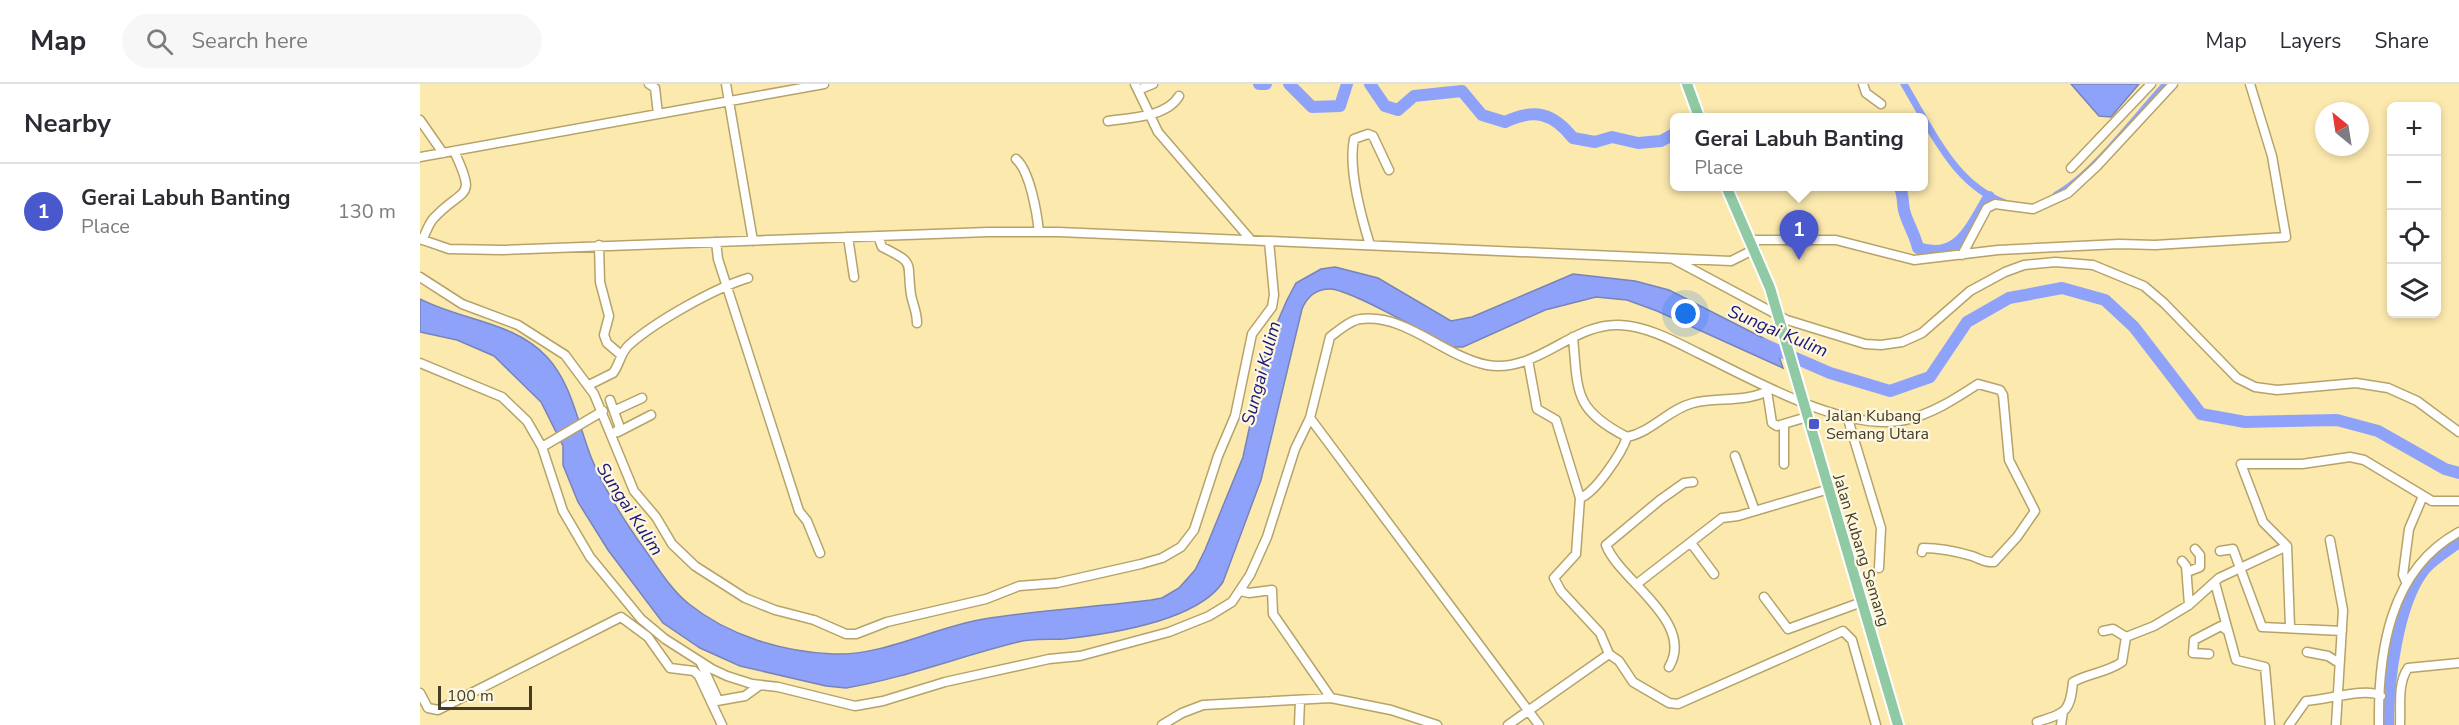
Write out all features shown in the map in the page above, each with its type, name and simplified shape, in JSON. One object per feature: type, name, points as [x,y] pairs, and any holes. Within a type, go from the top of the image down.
[{"type":"main road","points":[[1687,84],[1698,113]]},
{"type":"main road","name":"Jalan Kubang Semang","points":[[1728,191],[1753,244],[1777,317],[1898,725]]},
{"type":"street","points":[[649,84],[655,88],[658,114]]},
{"type":"street","points":[[726,84],[727,101],[753,241]]},
{"type":"street","points":[[420,157],[824,84]]},
{"type":"street","points":[[1153,84],[1136,87],[1148,115],[1180,159],[1251,240]]},
{"type":"street","points":[[1863,84],[1866,93],[1881,104]]},
{"type":"street","points":[[2072,168],[2151,84]]},
{"type":"street","points":[[1962,255],[1987,208],[1992,204],[2033,209],[2068,193],[2097,166],[2173,84]]},
{"type":"street","points":[[454,151],[467,179],[467,186],[463,195],[434,218],[421,240],[449,249],[1039,232],[1731,261],[1753,244],[1836,240],[1914,260],[2033,248],[2119,244],[2155,245],[2286,237],[2272,156],[2250,84]]},
{"type":"street","points":[[1108,121],[1148,115],[1174,104],[1179,96]]},
{"type":"street","points":[[420,120],[443,153]]},
{"type":"street","points":[[1370,245],[1357,194],[1352,147],[1354,139],[1362,135],[1373,136],[1389,170]]},
{"type":"street","points":[[1016,159],[1023,165],[1038,214],[1039,232]]},
{"type":"street","points":[[878,236],[882,247],[901,255],[911,271],[911,292],[917,311],[917,323]]},
{"type":"street","points":[[848,237],[854,277]]},
{"type":"street","points":[[420,277],[462,304],[539,336],[565,355],[589,385],[599,414],[615,434],[634,491],[656,517],[672,544],[695,567],[745,598],[775,610],[814,620],[846,634],[856,634],[915,614],[986,599],[1019,586],[1057,584],[1152,561],[1181,547],[1194,530],[1218,456],[1235,416],[1252,334],[1272,307],[1274,299],[1269,241]]},
{"type":"street","points":[[716,242],[726,285],[799,511],[807,521],[820,553]]},
{"type":"street","points":[[599,245],[600,282],[609,316],[604,335],[607,343],[621,356]]},
{"type":"street","points":[[1672,258],[1777,317],[1865,344],[1891,344],[1922,333],[1970,291],[2005,272],[2024,265],[2055,262],[2093,265],[2144,286],[2164,303],[2237,378],[2255,387],[2277,390],[2356,383],[2388,388],[2417,401],[2459,432]]},
{"type":"street","points":[[589,385],[613,373],[629,345],[726,285],[748,278]]},
{"type":"street","points":[[420,363],[502,397],[527,421],[546,446],[563,511],[601,572],[641,619],[665,639],[701,663],[727,676],[846,705],[869,705],[945,681],[1029,662],[1080,656],[1169,632],[1221,609],[1240,591],[1258,560],[1295,449],[1310,418],[1330,337],[1360,318],[1390,320],[1484,364],[1497,366],[1528,360],[1597,326],[1621,325],[1652,332],[1802,404],[1874,422],[1904,420],[1947,405],[1978,384],[2000,390],[2003,395],[2009,460],[2035,511],[2017,537],[1994,562],[1985,563],[1976,557],[1941,548],[1923,548],[1922,552]]},
{"type":"street","points":[[1573,337],[1574,364],[1585,408],[1601,423],[1627,437],[1638,434],[1691,403],[1769,390]]},
{"type":"street","points":[[1528,360],[1537,409],[1556,420],[1580,498],[1576,554],[1554,579],[1561,591],[1600,633],[1609,654],[1619,661],[1633,682],[1669,703],[1678,704],[1843,631],[1852,640],[1876,725]]},
{"type":"street","points":[[1769,390],[1772,423],[1777,426],[1806,417]]},
{"type":"street","points":[[616,410],[642,398]]},
{"type":"street","points":[[610,400],[616,410],[615,434]]},
{"type":"street","points":[[546,446],[599,414]]},
{"type":"street","points":[[615,434],[651,415]]},
{"type":"street","points":[[1846,416],[1881,528],[1879,568]]},
{"type":"street","points":[[1310,418],[1539,725]]},
{"type":"street","points":[[1784,424],[1784,464]]},
{"type":"street","points":[[1580,498],[1593,491],[1624,447],[1627,437]]},
{"type":"street","points":[[1736,456],[1755,511]]},
{"type":"street","points":[[2290,627],[2287,546],[2263,522],[2241,464],[2302,464],[2350,458],[2364,460],[2432,501],[2459,501]]},
{"type":"street","points":[[1669,667],[1675,646],[1668,623],[1606,545],[1659,500],[1684,483],[1693,482]]},
{"type":"street","points":[[1638,583],[1722,518],[1755,511],[1828,489]]},
{"type":"street","points":[[2406,582],[2403,575],[2407,540],[2415,511],[2423,496]]},
{"type":"street","points":[[2379,725],[2384,644],[2391,618],[2406,582],[2427,555],[2459,532]]},
{"type":"street","points":[[2330,540],[2343,610],[2343,641],[2338,663],[2336,725]]},
{"type":"street","points":[[1691,543],[1714,574]]},
{"type":"street","points":[[2126,637],[2154,626],[2189,605],[2215,583],[2239,568],[2287,546]]},
{"type":"street","points":[[2187,572],[2200,567],[2200,555],[2195,549]]},
{"type":"street","points":[[2220,551],[2233,549],[2262,627],[2342,631]]},
{"type":"street","points":[[2182,561],[2187,572],[2189,605]]},
{"type":"street","points":[[2215,583],[2236,660],[2265,668],[2270,725]]},
{"type":"street","points":[[1240,591],[1256,593],[1272,590],[1273,614],[1331,698]]},
{"type":"street","points":[[1764,597],[1788,629],[1862,602]]},
{"type":"street","points":[[420,693],[428,708],[438,710],[621,617],[648,637],[670,668],[694,671],[715,701]]},
{"type":"street","points":[[2209,654],[2193,653],[2194,640],[2221,626],[2228,632]]},
{"type":"street","points":[[2103,631],[2113,629],[2126,637]]},
{"type":"street","points":[[2061,725],[2063,712],[2073,696],[2073,682],[2083,677],[2101,674],[2122,662],[2126,637]]},
{"type":"street","points":[[2307,652],[2328,656],[2338,663]]},
{"type":"street","points":[[1508,725],[1609,654]]},
{"type":"street","points":[[701,663],[722,725]]},
{"type":"street","points":[[2400,725],[2401,689],[2403,675],[2408,668],[2459,663]]},
{"type":"street","points":[[715,701],[745,696],[760,685]]},
{"type":"street","points":[[2289,725],[2306,701],[2336,699],[2366,691],[2380,696]]},
{"type":"street","points":[[1162,725],[1182,713],[1203,705],[1331,698],[1391,710],[1437,725]]},
{"type":"street","points":[[1299,725],[1300,701]]},
{"type":"street","points":[[2037,722],[2063,712]]},
{"type":"water","points":[[2071,84],[2139,84],[2111,117],[2099,116]]},
{"type":"water","points":[[1335,267],[1378,278],[1451,321],[1472,317],[1573,274],[1635,281],[1669,290],[1775,344],[1783,368],[1657,311],[1627,300],[1596,297],[1545,310],[1463,347],[1451,347],[1354,296],[1330,289],[1320,290],[1309,297],[1302,309],[1261,480],[1223,582],[1211,595],[1194,607],[1151,623],[1083,637],[1024,641],[890,679],[846,688],[826,686],[740,666],[700,648],[663,623],[608,550],[578,502],[563,465],[563,446],[541,402],[494,356],[457,340],[420,332],[420,299],[519,336],[534,345],[547,357],[563,379],[591,457],[614,504],[664,577],[689,604],[721,625],[776,646],[814,653],[852,653],[890,646],[946,628],[984,619],[1151,600],[1162,598],[1179,588],[1195,570],[1205,550],[1243,457],[1267,346],[1287,300],[1296,283],[1321,269]]},
{"type":"waterway","points":[[1259,84],[1266,84]]},
{"type":"waterway","points":[[1289,84],[1312,107],[1340,106],[1347,84]]},
{"type":"waterway","points":[[1370,84],[1385,106],[1398,110],[1414,96],[1462,91],[1482,115],[1505,122],[1525,115],[1543,115],[1558,123],[1573,138],[1595,142],[1612,137],[1638,143],[1661,141],[1670,136]]},
{"type":"waterway","points":[[1904,84],[1921,113]]},
{"type":"waterway","points":[[2056,195],[2085,174],[2099,160],[2166,84]]},
{"type":"waterway","points":[[1928,126],[1957,169],[1979,189],[2005,203]]},
{"type":"waterway","points":[[1901,191],[1905,215],[1918,248],[1932,251],[1943,250],[1962,239],[1989,197]]},
{"type":"waterway","name":"Sungai Kulim","points":[[1763,344],[1830,373],[1890,391],[1930,377],[1967,322],[2009,298],[2062,288],[2105,300],[2134,327],[2201,414],[2245,422],[2337,420],[2378,431],[2445,469],[2459,473]]},
{"type":"waterway","points":[[2388,725],[2392,667],[2400,624],[2407,604],[2414,586],[2426,567],[2459,542]]},
{"type":"place","name":"Gerai Labuh Banting","points":[[1799,260]]},
{"type":"place","name":"Jalan Kubang Semang Utara","points":[[1814,424]]}]
